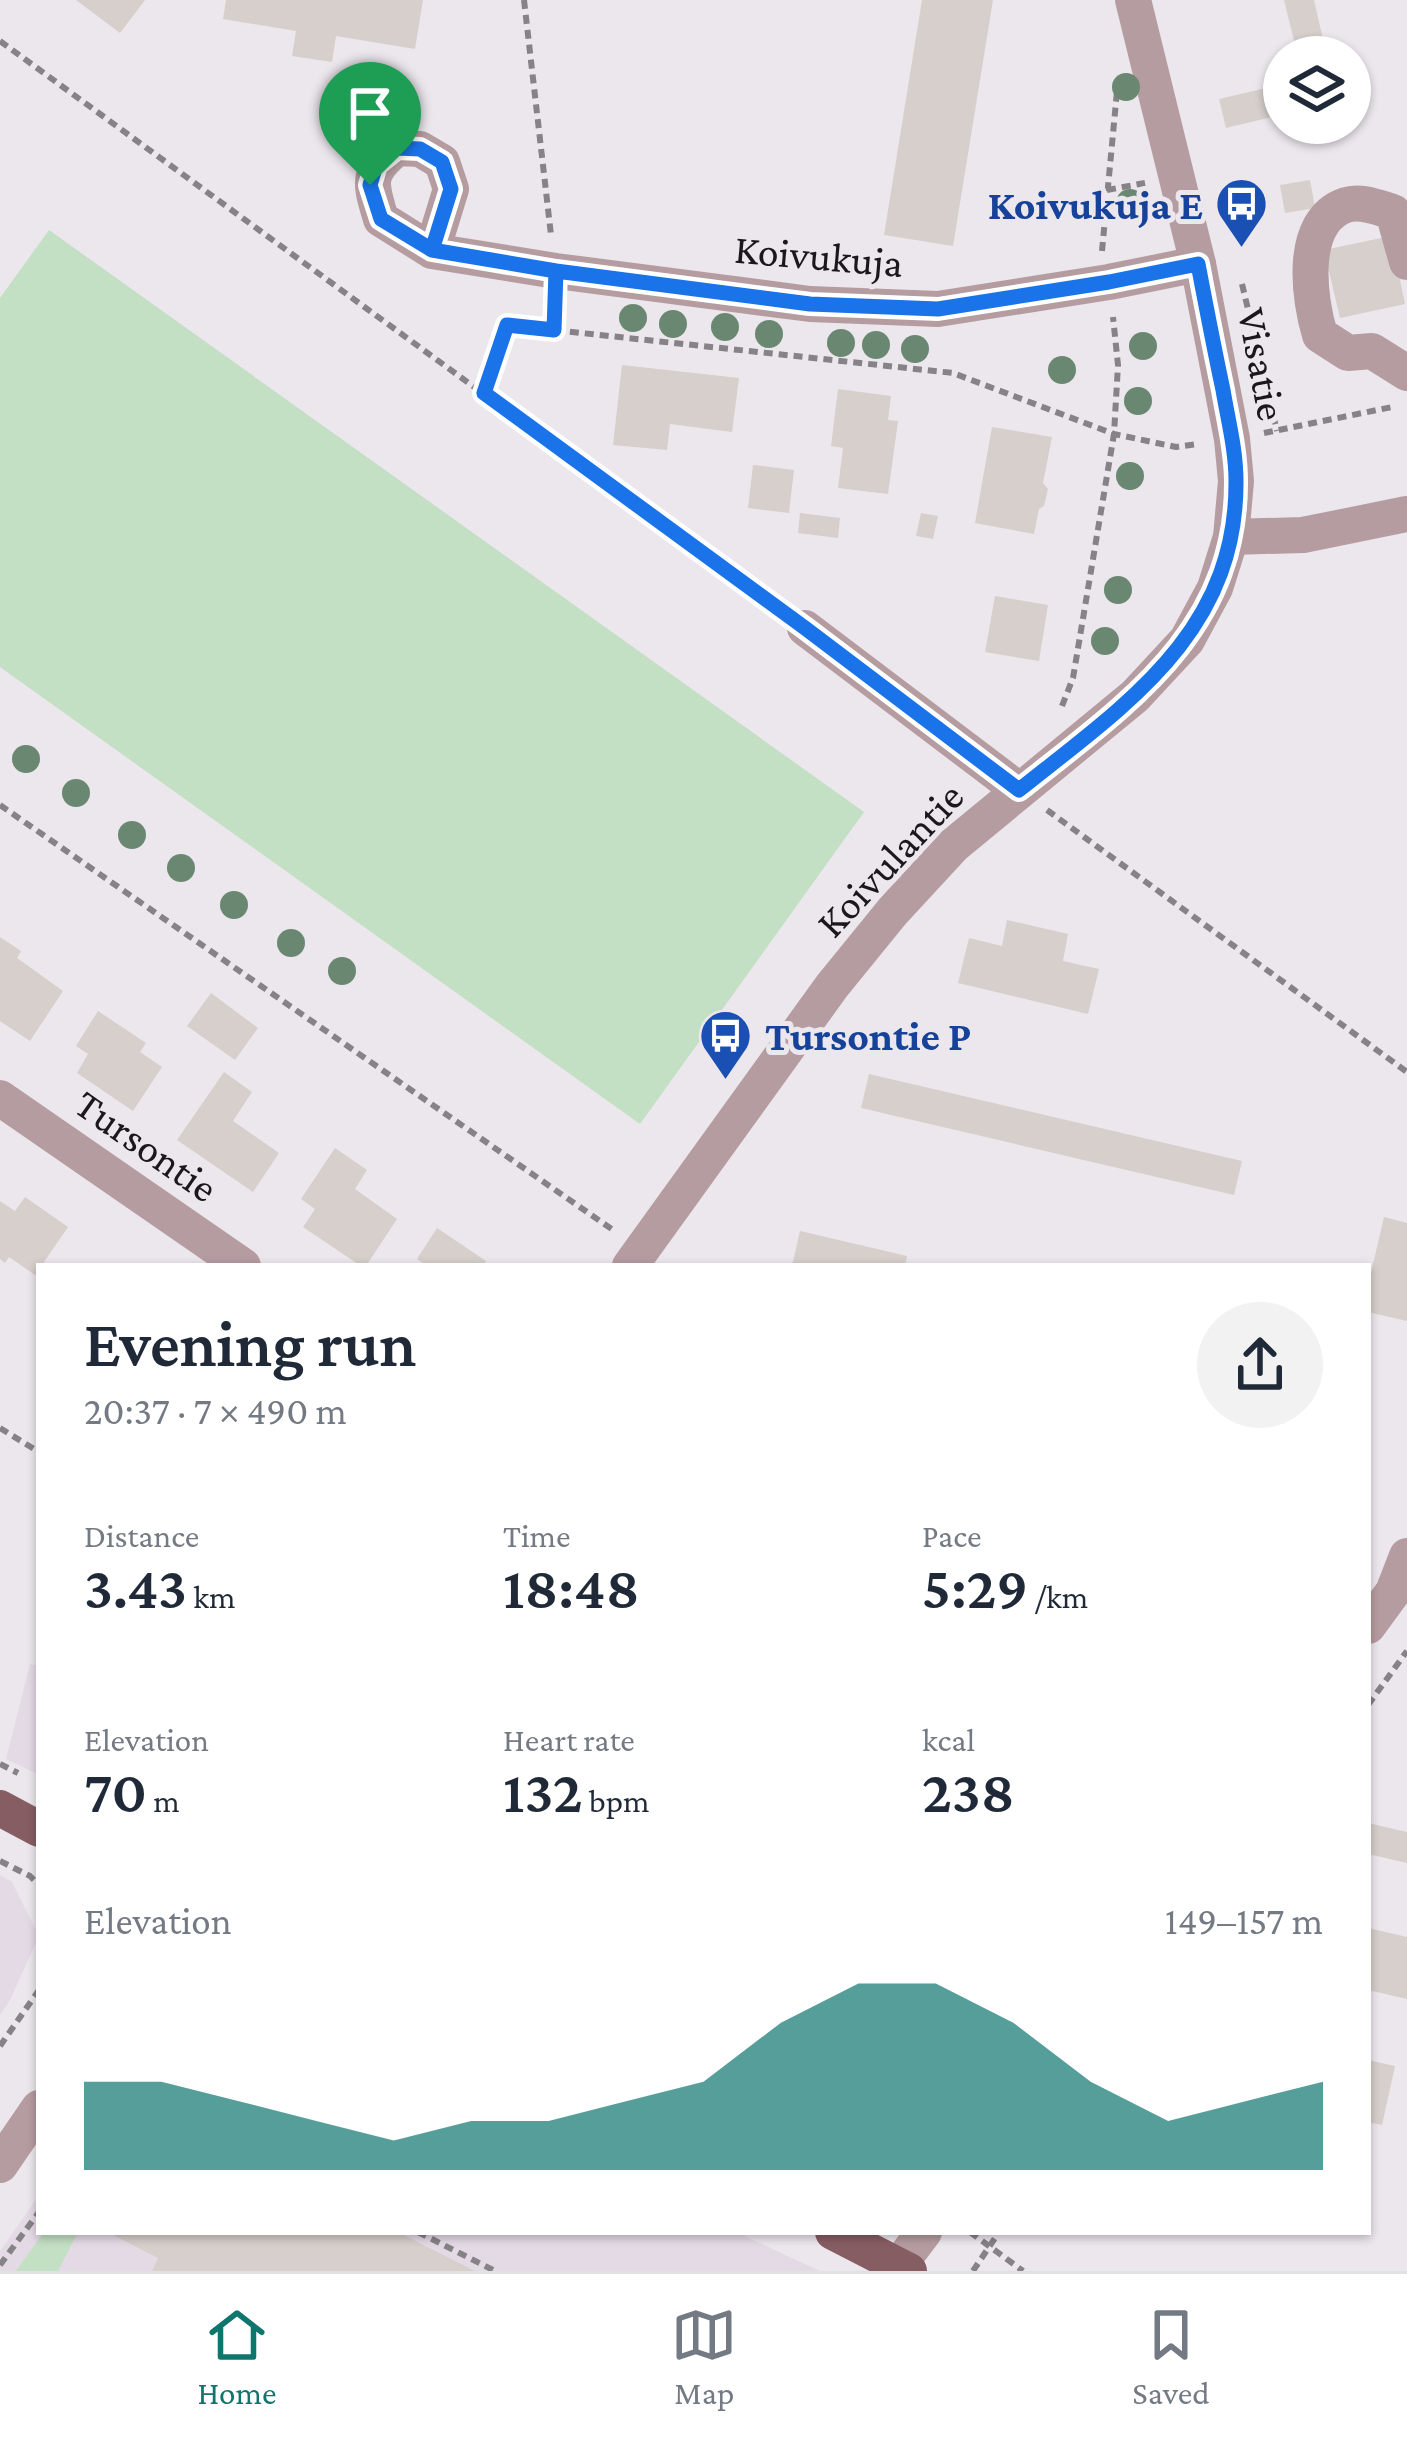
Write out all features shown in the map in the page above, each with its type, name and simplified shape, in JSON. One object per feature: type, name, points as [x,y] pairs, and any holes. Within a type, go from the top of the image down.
[{"type":"main road","points":[[0,1808],[36,1827]]},
{"type":"main road","points":[[838,2235],[904,2268]]},
{"type":"street","name":"Visatie","points":[[1133,0],[1198,264],[1232,439],[1236,481],[1231,537]]},
{"type":"street","points":[[1407,262],[1393,212],[1364,203],[1344,205],[1327,219],[1308,262],[1320,335],[1348,353],[1372,351],[1407,370]]},
{"type":"street","name":"Koivukuja","points":[[432,250],[810,304],[938,309],[1198,264]]},
{"type":"street","points":[[1231,537],[1303,535],[1407,514]]},
{"type":"street","name":"Koivulantie","points":[[636,1258],[832,986],[893,911],[954,845],[1135,696],[1187,640],[1215,588],[1231,537]]},
{"type":"street","points":[[805,628],[1019,790]]},
{"type":"street","name":"Tursontie","points":[[0,1098],[239,1263]]},
{"type":"street","points":[[1371,1622],[1393,1592],[1407,1556]]},
{"type":"street","points":[[0,2164],[36,2112]]},
{"type":"street","points":[[904,2268],[922,2235]]},
{"type":"path","points":[[524,0],[556,271]]},
{"type":"path","points":[[0,40],[805,628]]},
{"type":"path","points":[[1060,711],[1073,677],[1114,434],[1118,365],[1102,248],[1118,82]]},
{"type":"path","points":[[484,393],[507,325],[953,374],[1114,434],[1176,447],[1366,415],[1407,403]]},
{"type":"path","points":[[1019,790],[1407,1072]]},
{"type":"path","points":[[0,805],[636,1258]]},
{"type":"path","points":[[0,1427],[36,1450]]},
{"type":"path","points":[[1371,1701],[1407,1651]]},
{"type":"path","points":[[0,1861],[36,1882]]},
{"type":"path","points":[[0,2046],[36,1994]]},
{"type":"path","points":[[0,2265],[36,2216]]},
{"type":"path","points":[[424,2235],[495,2271]]},
{"type":"path","points":[[974,2235],[1023,2271]]},
{"type":"path","points":[[973,2271],[997,2235]]},
{"type":"shaded area","points":[[30,1664],[36,1665],[36,1774],[6,1759]]},
{"type":"shaded area","points":[[0,1875],[12,1882],[36,1930],[36,1943],[0,2015]]},
{"type":"shaded area","points":[[36,2199],[36,2235],[742,2235],[820,2271],[0,2271],[0,2251]]},
{"type":"green space","points":[[49,230],[864,812],[640,1124],[0,667],[0,298]]},
{"type":"green space","points":[[42,2235],[76,2235],[58,2271],[16,2271]]},
{"type":"building","points":[[76,0],[145,0],[120,33]]},
{"type":"building","points":[[226,0],[423,0],[415,49],[336,36],[332,62],[292,56],[296,31],[223,19]]},
{"type":"building","points":[[922,0],[993,0],[953,246],[884,235]]},
{"type":"building","points":[[1284,0],[1314,0],[1322,36],[1293,36]]},
{"type":"building","points":[[1263,89],[1263,119],[1226,128],[1219,99]]},
{"type":"building","points":[[1310,180],[1315,208],[1285,213],[1280,185]]},
{"type":"building","points":[[1391,236],[1405,304],[1340,318],[1324,250]]},
{"type":"building","points":[[622,365],[739,378],[732,432],[670,424],[667,450],[613,445]]},
{"type":"building","points":[[838,389],[891,396],[888,420],[898,421],[888,494],[838,488],[843,448],[831,446]]},
{"type":"building","points":[[992,427],[1052,437],[1043,483],[1048,489],[1034,534],[975,523]]},
{"type":"building","points":[[753,465],[794,470],[789,513],[748,508]]},
{"type":"building","points":[[800,513],[840,518],[838,538],[798,533]]},
{"type":"building","points":[[921,513],[938,516],[933,539],[916,536]]},
{"type":"building","points":[[995,596],[1048,605],[1039,661],[985,652]]},
{"type":"building","points":[[1007,920],[1068,934],[1063,961],[1099,969],[1088,1014],[958,983],[969,938],[1002,946]]},
{"type":"building","points":[[0,937],[21,951],[17,958],[63,991],[30,1041],[0,1021]]},
{"type":"building","points":[[211,993],[258,1028],[235,1060],[187,1026]]},
{"type":"building","points":[[98,1011],[146,1043],[140,1052],[162,1067],[133,1111],[77,1073],[88,1054],[76,1046]]},
{"type":"building","points":[[224,1072],[252,1092],[233,1121],[279,1153],[253,1192],[177,1140]]},
{"type":"building","points":[[869,1074],[1242,1161],[1234,1195],[861,1108]]},
{"type":"building","points":[[335,1148],[367,1170],[355,1189],[397,1219],[368,1263],[357,1263],[303,1227],[315,1209],[301,1199]]},
{"type":"building","points":[[25,1197],[68,1227],[43,1263],[36,1263],[35,1275],[9,1257],[5,1263],[0,1259],[0,1201],[15,1211]]},
{"type":"building","points":[[1384,1217],[1407,1223],[1407,1321],[1371,1313],[1371,1273]]},
{"type":"building","points":[[437,1228],[486,1261],[423,1263],[417,1259]]},
{"type":"building","points":[[800,1231],[907,1256],[906,1263],[793,1263]]},
{"type":"building","points":[[1371,1824],[1407,1832],[1407,1863],[1371,1855]]},
{"type":"building","points":[[1371,1929],[1407,1937],[1407,1999],[1371,1991]]},
{"type":"building","points":[[1371,2061],[1395,2066],[1382,2125],[1371,2123]]},
{"type":"building","points":[[113,2235],[404,2235],[475,2271],[152,2271],[158,2258]]},
{"type":"place","name":"Koivukuja E","points":[[1242,250]]},
{"type":"place","name":"Tursontie P","points":[[726,1081]]},
{"type":"route","points":[[370,185],[376,165],[397,148],[420,149],[442,162],[451,189],[432,250],[810,304],[938,309],[1198,264],[1236,481],[1231,537],[1215,588],[1187,640],[1135,696],[1019,790],[484,393],[507,325],[554,330],[556,271],[432,250],[381,219],[370,185]]}]
